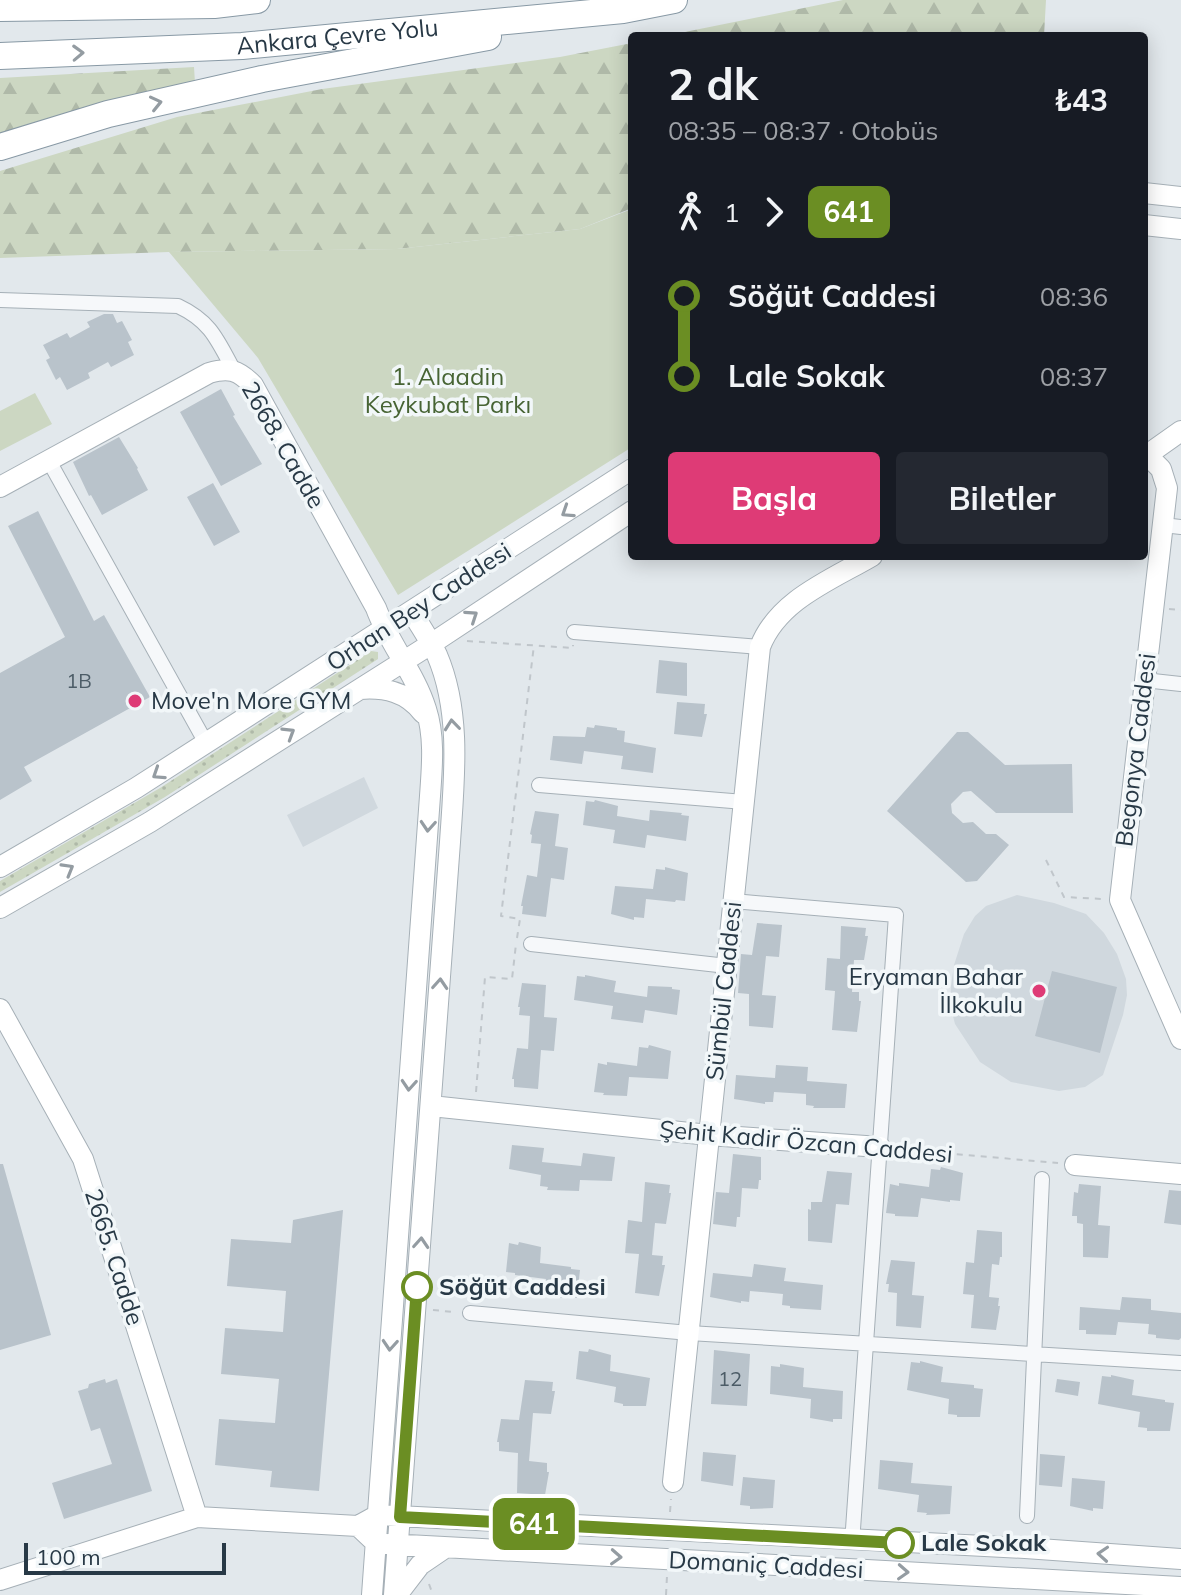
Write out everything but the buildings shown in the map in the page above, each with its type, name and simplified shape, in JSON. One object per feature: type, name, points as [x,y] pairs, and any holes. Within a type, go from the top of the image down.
[{"type":"highway","name":"Ankara Çevre Yolu","points":[[0,8],[214,5],[257,0]]},
{"type":"highway","name":"Ankara Çevre Yolu","points":[[0,56],[242,46],[623,10],[674,0]]},
{"type":"highway","points":[[0,147],[108,114],[262,79],[623,10]]},
{"type":"main road","points":[[1148,193],[1181,197]]},
{"type":"main road","points":[[1148,225],[1181,229]]},
{"type":"main road","name":"2668. Cadde","points":[[0,487],[209,373],[233,369],[253,385],[376,608],[402,662]]},
{"type":"main road","points":[[1148,454],[1181,431]]},
{"type":"main road","name":"Begonya Caddesi","points":[[1148,457],[1161,469],[1165,478],[1172,526],[1144,680],[1120,900],[1181,1039]]},
{"type":"main road","name":"Orhan Bey Caddesi","points":[[0,867],[136,788],[628,472]]},
{"type":"main road","name":"Orhan Bey Caddesi","points":[[0,908],[150,822],[628,514]]},
{"type":"main road","name":"Sümbül Caddesi","points":[[673,1482],[760,647],[770,626],[786,608],[865,560]]},
{"type":"main road","points":[[396,1595],[454,753],[446,686],[435,641],[412,612]]},
{"type":"main road","points":[[372,1595],[432,764],[429,720],[423,700],[402,662]]},
{"type":"main road","points":[[360,689],[375,688],[404,696],[417,705],[429,720]]},
{"type":"main road","name":"2665. Cadde","points":[[0,1009],[83,1159],[197,1517]]},
{"type":"main road","name":"Şehit Kadir Özcan Caddesi","points":[[431,1106],[709,1135],[880,1147]]},
{"type":"main road","points":[[1075,1165],[1181,1174]]},
{"type":"main road","points":[[0,1580],[197,1517],[358,1526],[378,1515]]},
{"type":"main road","name":"Domaniç Caddesi","points":[[378,1515],[1025,1548],[1181,1559]]},
{"type":"main road","points":[[358,1526],[376,1543]]},
{"type":"main road","name":"Domaniç Caddesi","points":[[376,1543],[1181,1587]]},
{"type":"main road","points":[[396,1595],[420,1565],[445,1548]]},
{"type":"street","points":[[0,300],[178,306],[198,315],[212,330],[233,369]]},
{"type":"street","points":[[49,461],[206,743]]},
{"type":"street","points":[[574,632],[760,647]]},
{"type":"street","points":[[1144,680],[1181,684]]},
{"type":"street","points":[[539,785],[744,802]]},
{"type":"street","points":[[733,901],[896,915],[853,1529]]},
{"type":"street","points":[[531,944],[727,966]]},
{"type":"street","points":[[1027,1516],[1042,1179]]},
{"type":"street","points":[[470,1313],[689,1333],[1181,1363]]},
{"type":"path","points":[[435,641],[573,648],[574,632]]},
{"type":"path","points":[[475,1110],[485,977],[512,979],[520,919],[501,916],[534,645]]},
{"type":"path","points":[[1046,860],[1064,897],[1120,900]]},
{"type":"path","name":"Şehit Kadir Özcan Caddesi","points":[[880,1147],[1075,1165]]},
{"type":"path","points":[[416,1309],[470,1313]]},
{"type":"path","points":[[669,1531],[673,1482]]},
{"type":"path","points":[[666,1595],[668,1560]]},
{"type":"shaded area","points":[[364,777],[378,808],[303,847],[287,815]]},
{"type":"shaded area","name":"Eryaman Bahar İlkokulu","points":[[1017,895],[1086,914],[1104,933],[1117,954],[1126,979],[1123,1015],[1103,1075],[1085,1087],[1059,1091],[1011,1082],[980,1062],[955,1024],[950,1004],[951,986],[964,934],[975,916],[986,906]]},
{"type":"green space","points":[[843,0],[1046,0],[1044,32],[685,32]]},
{"type":"green space","points":[[628,44],[628,210],[580,229],[397,249],[0,258],[0,171],[177,117],[322,89],[560,57]]},
{"type":"green space","points":[[194,67],[195,83],[0,137],[0,78]]},
{"type":"green space","name":"1. Alaadin Keykubat Parkı","points":[[628,211],[628,450],[398,595],[258,358],[169,252],[397,249],[580,229]]},
{"type":"green space","points":[[35,393],[52,424],[0,451],[0,411]]},
{"type":"green space","points":[[371,651],[378,652],[378,659],[165,797],[0,892],[0,881],[160,788]]},
{"type":"bus line","name":"641","points":[[417,1287],[400,1517],[899,1543]]},
{"type":"place","name":"Move'n More GYM","points":[[135,701]]},
{"type":"place","name":"Eryaman Bahar İlkokulu","points":[[1039,991]]},
{"type":"place","name":"Söğüt Caddesi","points":[[417,1287]]},
{"type":"place","name":"Lale Sokak","points":[[899,1543]]}]
